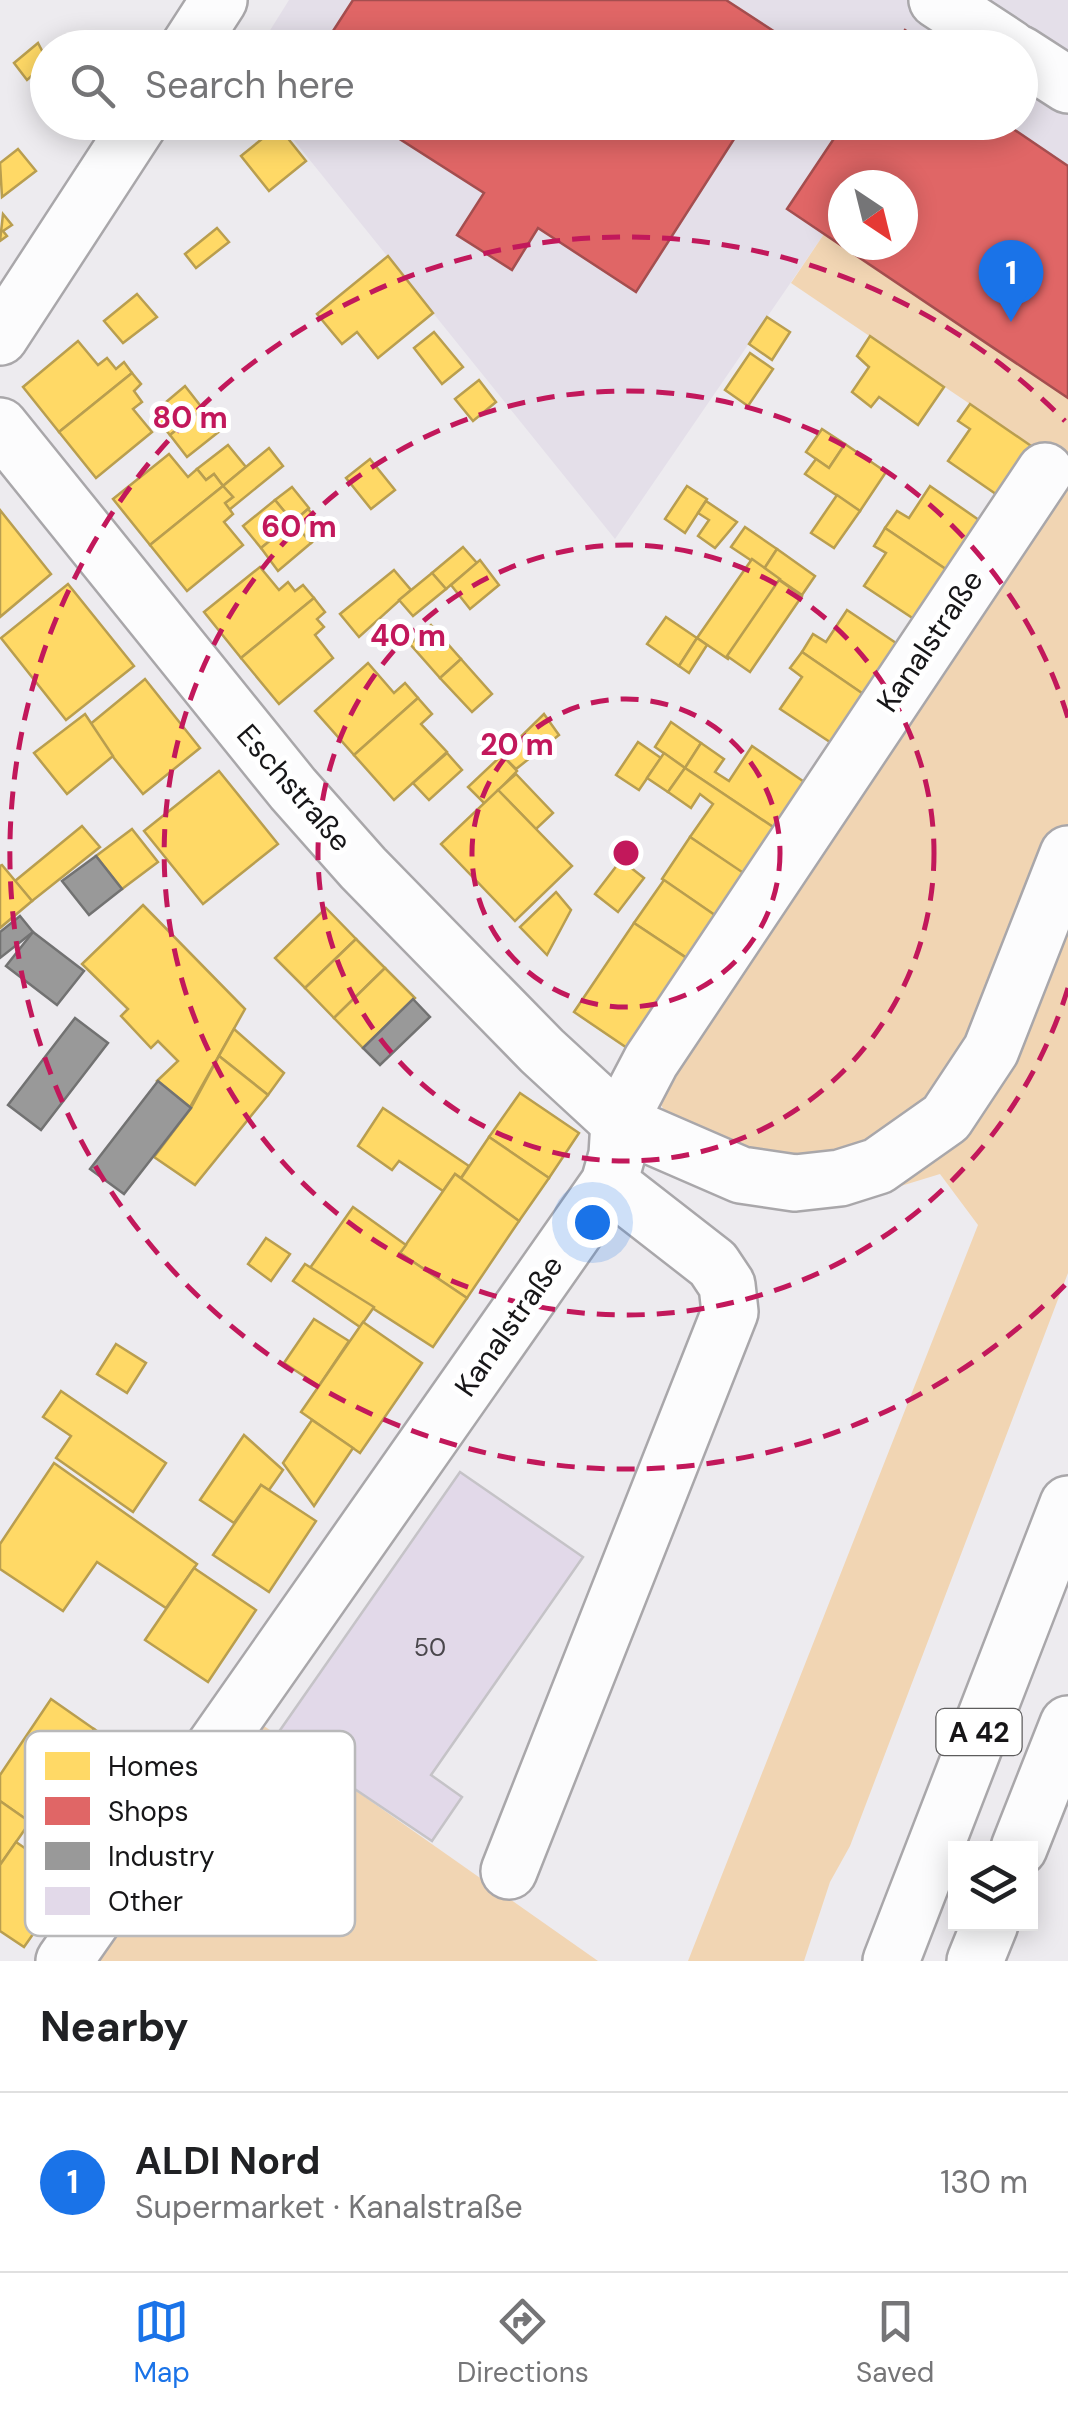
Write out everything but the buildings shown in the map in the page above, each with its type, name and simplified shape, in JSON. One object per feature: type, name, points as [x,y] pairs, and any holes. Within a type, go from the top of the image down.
[{"type":"main road","points":[[200,30],[219,0]]},
{"type":"main road","points":[[937,0],[983,30]]},
{"type":"main road","points":[[1038,66],[1068,86]]},
{"type":"main road","points":[[0,337],[128,140]]},
{"type":"main road","name":"Eschstraße","points":[[0,426],[228,711],[363,868],[619,1122]]},
{"type":"main road","name":"Kanalstraße","points":[[225,1731],[609,1183],[618,1155],[619,1122],[650,1061],[1045,471]]},
{"type":"main road","points":[[619,1122],[741,1175],[796,1183],[840,1178],[878,1166],[916,1143],[946,1118],[991,1050],[1068,854]]},
{"type":"main road","points":[[508,1870],[730,1312],[728,1285],[713,1264],[609,1183]]},
{"type":"main road","name":"A 42","points":[[891,1961],[1068,1504]]},
{"type":"main road","name":"A 42","points":[[1022,1841],[1068,1724]]},
{"type":"main road","points":[[975,1961],[987,1931]]},
{"type":"main road","name":"Kanalstraße","points":[[64,1961],[82,1936]]},
{"type":"shaded area","points":[[289,0],[1068,0],[1068,398],[863,260],[918,260],[918,170],[828,170],[828,237],[824,234],[615,539],[294,140],[1038,140],[1038,30],[270,30]]},
{"type":"shaded area","points":[[824,234],[828,237],[828,260],[863,260],[1068,398],[1068,1273],[850,1846],[830,1882],[804,1961],[688,1961],[978,1225],[940,1174],[842,1204],[667,1115],[658,1100],[660,1084],[948,670],[946,662],[1060,465],[791,283]]},
{"type":"shaded area","points":[[257,1721],[271,1731],[250,1731]]},
{"type":"shaded area","points":[[355,1790],[598,1961],[91,1961],[108,1936],[355,1936]]},
{"type":"place","name":"ALDI Nord","points":[[1011,322]]}]
